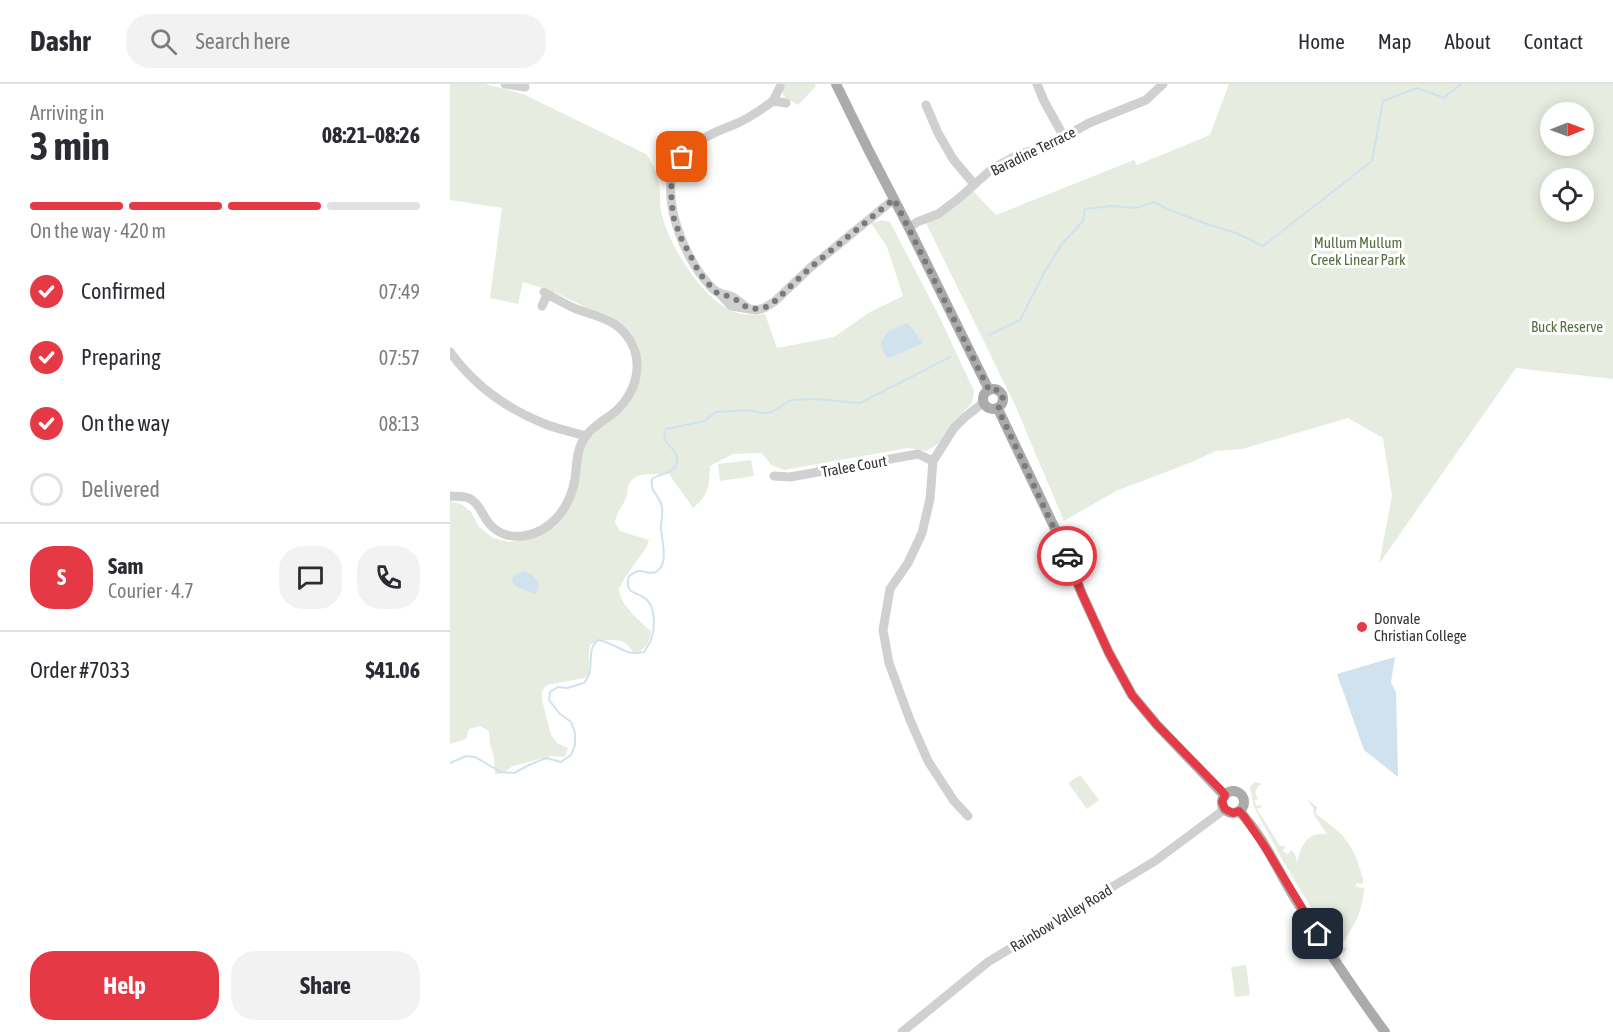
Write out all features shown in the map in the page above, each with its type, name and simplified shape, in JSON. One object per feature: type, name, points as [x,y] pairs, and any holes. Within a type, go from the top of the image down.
[{"type":"main road","points":[[836,84],[989,390]]},
{"type":"main road","points":[[995,389],[1002,394],[1003,400],[998,409],[989,409],[983,403],[984,394],[989,390],[995,389]]},
{"type":"main road","points":[[998,409],[1058,535],[1109,653],[1132,695],[1157,725],[1225,795]]},
{"type":"main road","points":[[1231,792],[1241,795],[1244,806],[1239,811],[1233,813],[1225,809],[1222,802],[1225,795],[1231,792]]},
{"type":"main road","points":[[1239,811],[1265,847],[1344,974],[1385,1032]]},
{"type":"street","points":[[505,84],[525,87]]},
{"type":"street","points":[[1037,84],[1044,102],[1064,137]]},
{"type":"street","name":"Baradine Terrace","points":[[909,228],[917,222],[938,214],[993,168],[1020,154],[1050,146],[1089,123],[1146,100],[1163,84]]},
{"type":"street","points":[[780,87],[773,101],[741,122],[712,133],[696,143],[682,157],[672,172],[673,216],[681,238],[700,274],[718,294],[732,297],[748,308],[756,310],[764,308],[774,302],[811,267],[894,199]]},
{"type":"street","points":[[773,101],[786,103]]},
{"type":"street","points":[[926,105],[953,159],[974,184]]},
{"type":"street","points":[[450,496],[461,496],[474,501],[480,507],[488,524],[495,531],[504,535],[524,536],[542,530],[559,516],[566,504],[575,478],[579,449],[585,436],[617,410],[629,394],[637,375],[636,355],[628,336],[622,329],[547,294],[542,306]]},
{"type":"street","points":[[450,352],[482,386],[513,409],[547,425],[585,436]]},
{"type":"street","points":[[968,816],[954,801],[928,761],[889,663],[883,630],[890,589],[908,563],[922,533],[930,499],[933,461],[954,428],[983,403]]},
{"type":"street","name":"Tralee Court","points":[[774,476],[790,477],[918,454],[933,461]]},
{"type":"street","name":"Rainbow Valley Road","points":[[902,1032],[988,962],[1155,861],[1225,809]]},
{"type":"green space","points":[[450,84],[485,84],[523,94],[646,154],[658,177],[661,211],[665,224],[679,255],[689,270],[700,285],[725,307],[740,314],[765,314],[777,348],[834,337],[870,312],[903,296],[887,247],[871,223],[882,220],[890,222],[938,314],[974,391],[972,403],[955,420],[939,443],[927,451],[908,448],[784,470],[771,465],[762,453],[733,454],[710,466],[707,490],[693,508],[669,474],[648,474],[633,479],[628,485],[627,496],[615,523],[620,531],[649,540],[619,590],[627,607],[651,631],[650,639],[645,647],[635,654],[626,644],[618,640],[591,644],[589,675],[547,685],[542,691],[542,700],[551,735],[557,743],[568,748],[565,757],[551,756],[513,766],[501,774],[495,774],[489,731],[480,726],[469,729],[466,739],[450,744],[450,501],[463,505],[471,512],[479,527],[493,538],[509,542],[534,538],[555,527],[570,507],[580,459],[587,442],[639,377],[641,361],[638,345],[622,323],[550,290],[523,282],[518,304],[490,298],[502,208],[450,200]]},
{"type":"green space","points":[[784,84],[815,84],[816,86],[798,105],[783,95]]},
{"type":"green space","name":"Mullum Mullum Creek Linear Park","points":[[1229,84],[1613,84],[1613,379],[1516,368],[1379,564],[1392,496],[1383,438],[1348,418],[1242,449],[1216,451],[1116,491],[1064,521],[1015,405],[926,223],[972,190],[996,215],[1134,160],[1137,165],[1210,135]]},
{"type":"green space","points":[[751,460],[754,476],[720,481],[718,464]]},
{"type":"green space","points":[[1080,775],[1099,800],[1087,809],[1068,783]]},
{"type":"green space","points":[[1255,782],[1262,784],[1255,792],[1258,799],[1255,800],[1256,806],[1261,805],[1262,807],[1257,809],[1280,846],[1285,846],[1283,851],[1288,854],[1291,850],[1295,854],[1297,863],[1306,841],[1314,835],[1327,834],[1314,815],[1313,808],[1307,799],[1317,807],[1316,814],[1341,834],[1352,849],[1363,880],[1363,884],[1356,883],[1356,887],[1364,888],[1360,912],[1342,945],[1347,948],[1344,953],[1340,952],[1332,942],[1283,861],[1254,807],[1250,787]]},
{"type":"green space","points":[[1246,965],[1250,995],[1235,997],[1231,967]]},
{"type":"water","points":[[908,323],[923,343],[887,358],[881,341],[890,330]]},
{"type":"water","points":[[523,571],[537,581],[539,586],[535,594],[515,586],[513,576]]},
{"type":"water","points":[[1395,657],[1391,682],[1396,693],[1398,777],[1364,750],[1337,674]]},
{"type":"waterway","points":[[989,335],[1020,320],[1046,269],[1062,244],[1083,221],[1085,209],[1112,206],[1136,208],[1154,202],[1167,209],[1236,233],[1263,246],[1372,161],[1383,101],[1417,88],[1444,98],[1461,84]]},
{"type":"waterway","points":[[450,763],[466,756],[475,757],[501,772],[514,773],[546,758],[561,762],[571,755],[575,745],[575,733],[571,722],[560,714],[549,700],[550,692],[558,687],[567,688],[584,683],[589,674],[591,652],[598,640],[631,653],[644,652],[649,644],[654,624],[652,607],[646,599],[629,589],[628,582],[629,576],[635,572],[654,573],[663,563],[662,510],[660,500],[653,490],[652,479],[672,470],[677,464],[676,455],[665,439],[666,429],[704,421],[716,412],[750,410],[761,413],[772,412],[791,400],[815,399],[860,403],[950,357]]},
{"type":"way so far","points":[[682,157],[672,172],[671,192],[673,216],[681,238],[700,274],[718,294],[732,297],[748,308],[756,310],[774,302],[811,267],[894,199],[989,390],[995,389],[1002,394],[1002,404],[998,409],[1067,556]]},
{"type":"place","name":"Donvale Christian College","points":[[1362,627]]},
{"type":"route","points":[[1067,556],[1109,653],[1132,695],[1157,725],[1221,790],[1225,795],[1222,802],[1225,809],[1233,813],[1239,811],[1243,815],[1318,934]]},
{"type":"park label","name":"Buck Reserve","points":[[1567,326]]}]
